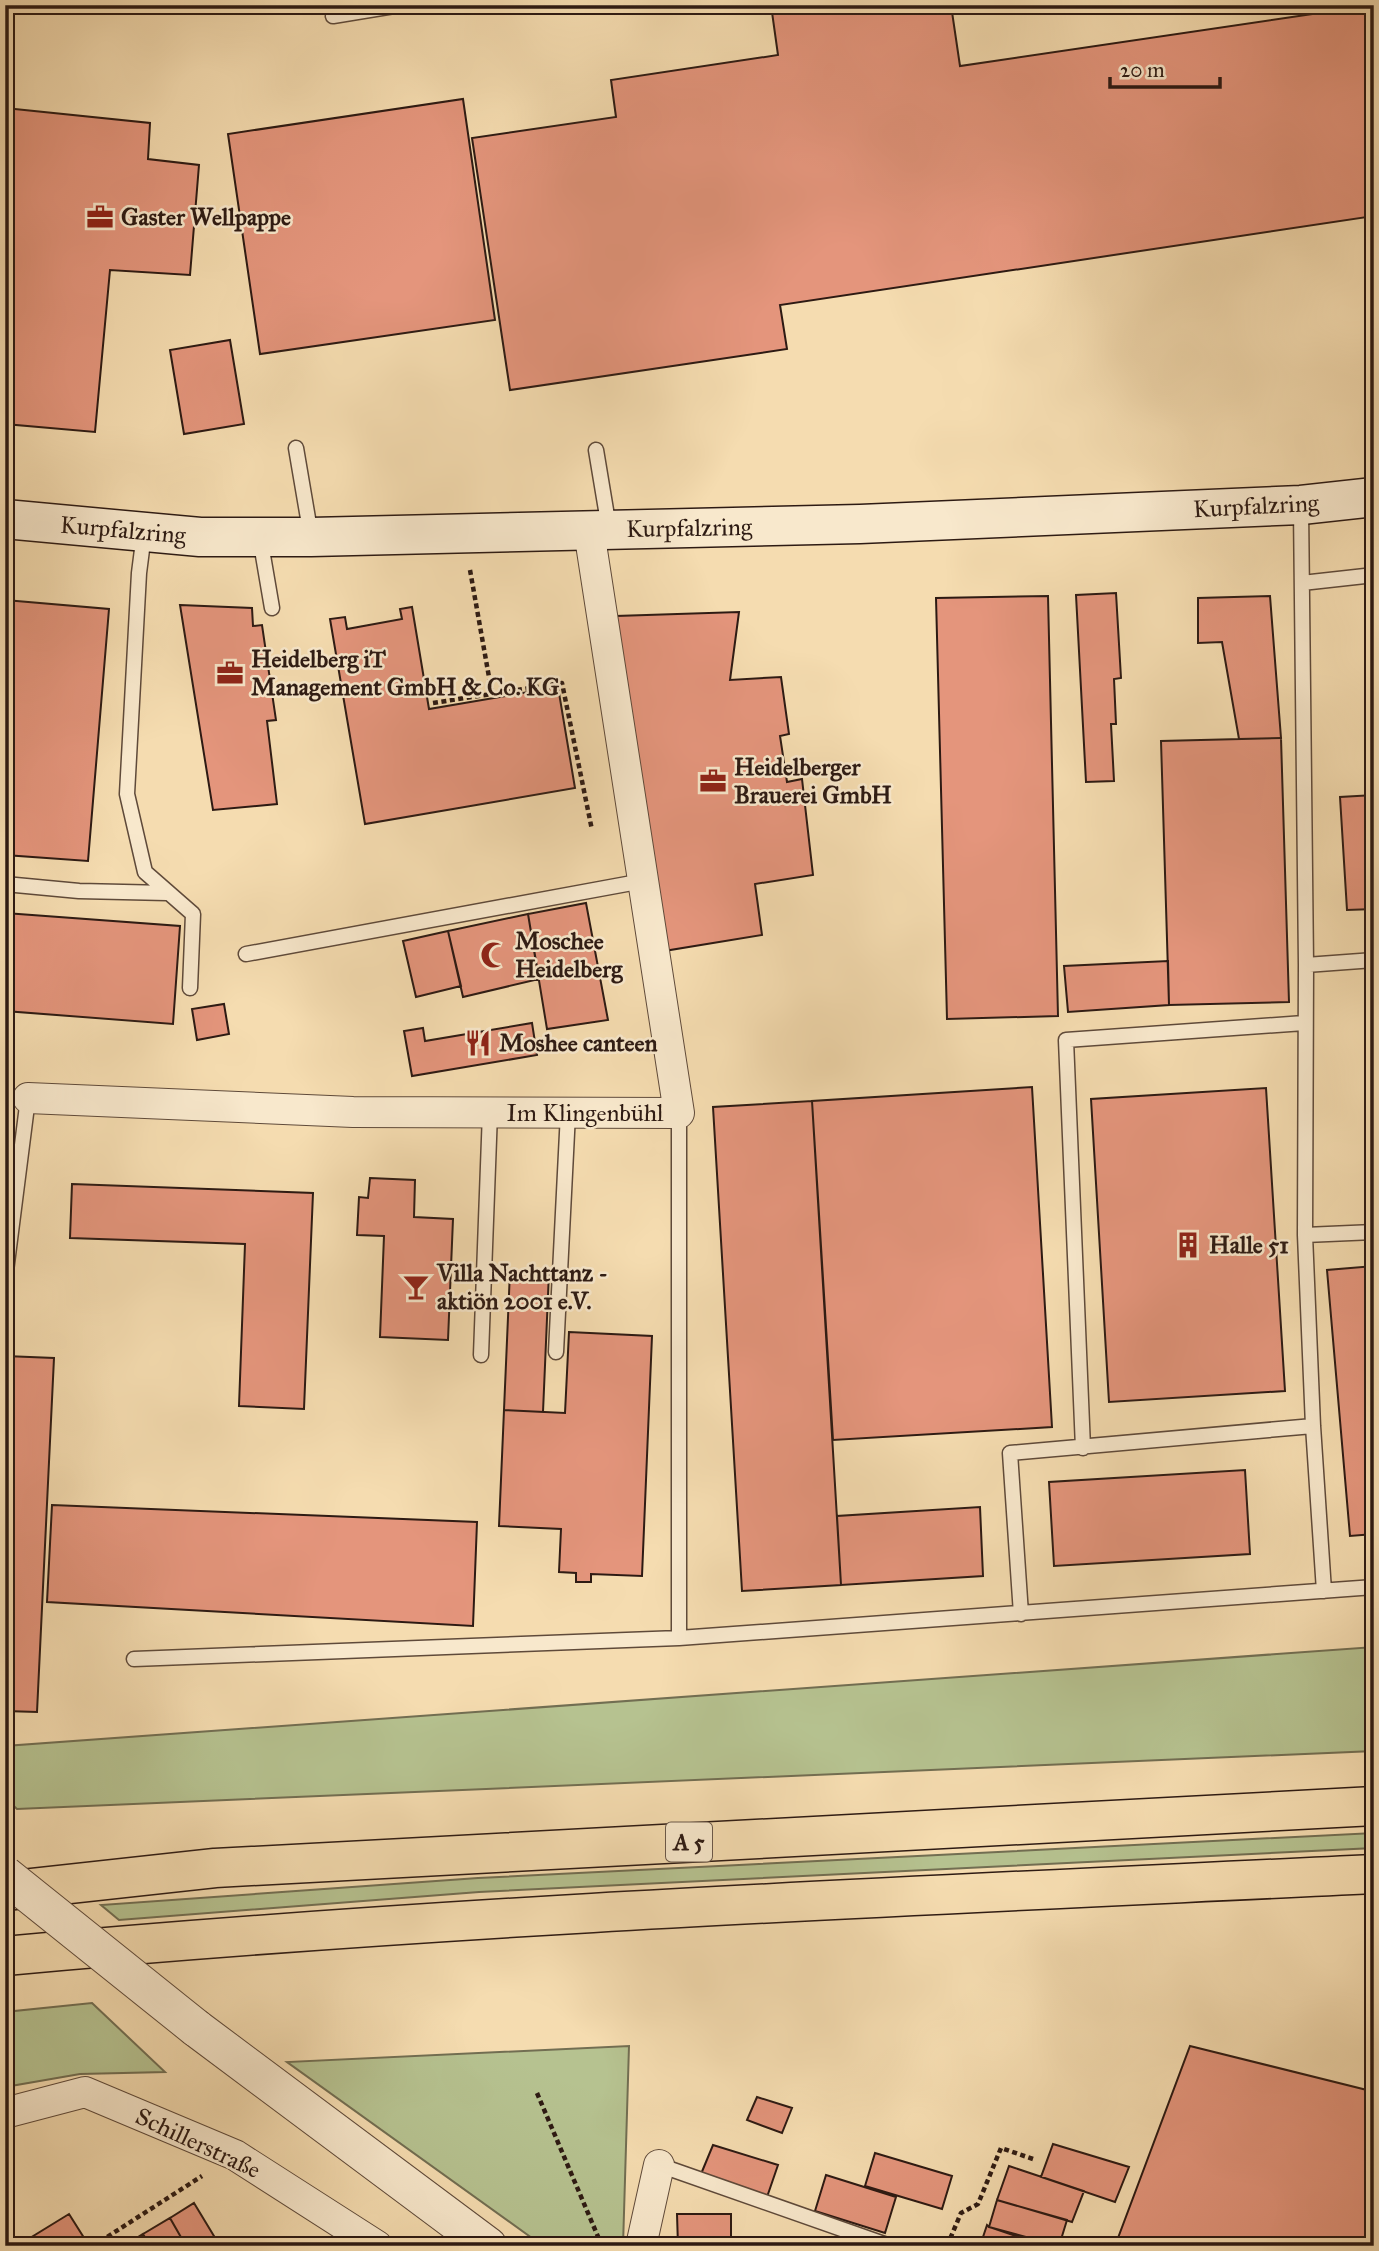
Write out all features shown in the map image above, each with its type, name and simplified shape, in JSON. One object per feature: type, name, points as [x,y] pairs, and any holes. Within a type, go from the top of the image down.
[{"type":"highway","name":"A 5","points":[[5,1891],[215,1868],[1374,1806]]},
{"type":"highway","points":[[5,1956],[221,1936],[517,1916],[1374,1874]]},
{"type":"main road","name":"Kurpfalzring","points":[[5,519],[200,537],[311,537],[860,524],[1301,505],[1374,498]]},
{"type":"street","name":"Im Klingenbühl","points":[[28,1098],[353,1112],[679,1113],[643,881],[599,530]]},
{"type":"street","points":[[5,1875],[196,2028],[488,2246]]},
{"type":"street","name":"Schillerstraße","points":[[5,2113],[85,2092],[235,2155],[377,2246]]},
{"type":"street","points":[[641,2246],[659,2165]]},
{"type":"lane","points":[[333,16],[400,5]]},
{"type":"lane","points":[[296,447],[311,537]]},
{"type":"lane","points":[[596,450],[599,530]]},
{"type":"lane","points":[[1301,505],[1306,965],[1305,1235],[1313,1426],[1324,1591]]},
{"type":"lane","points":[[144,532],[139,573],[127,794],[145,872],[193,915],[190,988]]},
{"type":"lane","points":[[260,537],[272,608]]},
{"type":"lane","points":[[1302,583],[1374,575]]},
{"type":"lane","points":[[246,954],[643,881]]},
{"type":"lane","points":[[5,884],[79,891],[167,893]]},
{"type":"lane","points":[[1306,965],[1374,960]]},
{"type":"lane","points":[[1083,1448],[1066,1041],[1304,1023]]},
{"type":"lane","points":[[5,1279],[28,1098]]},
{"type":"lane","points":[[481,1355],[490,1112]]},
{"type":"lane","points":[[556,1352],[568,1113]]},
{"type":"lane","points":[[679,1113],[679,1639]]},
{"type":"lane","points":[[1305,1235],[1374,1232]]},
{"type":"lane","points":[[1021,1614],[1010,1453],[1313,1426]]},
{"type":"lane","points":[[134,1659],[679,1639],[1374,1587]]},
{"type":"lane","points":[[659,2165],[890,2246]]},
{"type":"path","points":[[468,562],[492,694]]},
{"type":"path","points":[[433,703],[562,682],[592,831]]},
{"type":"path","points":[[537,2093],[602,2246]]},
{"type":"path","points":[[947,2246],[961,2213],[978,2204],[1001,2148],[1033,2159]]},
{"type":"path","points":[[93,2246],[235,2155]]},
{"type":"green space","points":[[1374,1647],[1374,1751],[17,1809],[5,1798],[5,1746]]},
{"type":"green space","points":[[1374,1833],[1374,1848],[479,1892],[119,1920],[101,1905],[478,1878]]},
{"type":"green space","points":[[92,2003],[165,2072],[80,2074],[5,2087],[5,2012]]},
{"type":"green space","points":[[629,2046],[623,2246],[543,2246],[287,2062]]},
{"type":"building","points":[[771,5],[951,5],[960,66],[1374,5],[1374,216],[780,305],[787,349],[510,390],[472,138],[616,117],[611,80],[778,55]]},
{"type":"building","points":[[463,99],[495,320],[260,354],[228,134]]},
{"type":"building","name":"Gaster Wellpappe","points":[[5,108],[150,123],[148,159],[199,165],[190,275],[110,270],[95,432],[5,424]]},
{"type":"building","points":[[230,340],[244,424],[184,434],[170,350]]},
{"type":"building","points":[[1116,593],[1121,678],[1114,679],[1116,724],[1111,724],[1114,781],[1086,782],[1076,595]]},
{"type":"building","points":[[1048,596],[1058,1016],[947,1019],[936,598]]},
{"type":"building","points":[[1270,596],[1281,738],[1239,739],[1222,642],[1198,643],[1198,598]]},
{"type":"building","points":[[5,600],[109,609],[88,861],[5,855]]},
{"type":"building","name":"Heidelberg iT Management GmbH & Co. KG","points":[[180,605],[252,608],[253,626],[262,625],[276,720],[267,721],[277,804],[213,810]]},
{"type":"building","points":[[412,607],[429,709],[558,687],[575,788],[365,824],[330,619],[345,617],[347,629],[402,619],[400,609]]},
{"type":"building","name":"Heidelberger Brauerei GmbH","points":[[739,612],[730,680],[781,677],[789,734],[780,736],[787,782],[802,779],[813,875],[755,884],[762,935],[664,951],[616,616]]},
{"type":"building","points":[[1281,738],[1289,1002],[1169,1005],[1161,741]]},
{"type":"building","points":[[1374,795],[1374,909],[1347,910],[1340,797]]},
{"type":"building","points":[[586,903],[608,1020],[547,1029],[528,914]]},
{"type":"building","points":[[5,913],[180,926],[173,1024],[5,1011]]},
{"type":"building","name":"Moschee Heidelberg","points":[[528,914],[539,979],[463,997],[448,931]]},
{"type":"building","points":[[448,931],[461,986],[416,997],[403,941]]},
{"type":"building","points":[[1168,961],[1169,1005],[1068,1012],[1064,966]]},
{"type":"building","points":[[224,1004],[229,1034],[197,1040],[192,1009]]},
{"type":"building","points":[[532,1023],[537,1055],[412,1076],[404,1031],[423,1028],[425,1041]]},
{"type":"building","points":[[1032,1087],[1052,1427],[833,1440],[812,1101]]},
{"type":"building","name":"Halle 51","points":[[1266,1088],[1285,1391],[1109,1402],[1091,1099]]},
{"type":"building","points":[[812,1101],[841,1585],[742,1591],[713,1107]]},
{"type":"building","name":"Villa Nachttanz - aktiön 2001 e.V.","points":[[370,1178],[415,1180],[414,1217],[453,1219],[448,1340],[380,1337],[384,1236],[357,1235],[359,1197],[368,1198]]},
{"type":"building","points":[[72,1184],[313,1193],[304,1409],[239,1406],[245,1244],[70,1238]]},
{"type":"building","points":[[1374,1266],[1374,1534],[1350,1536],[1327,1270]]},
{"type":"building","points":[[510,1271],[549,1272],[543,1412],[504,1410]]},
{"type":"building","points":[[569,1332],[652,1336],[642,1576],[591,1574],[591,1582],[576,1582],[576,1573],[559,1572],[561,1529],[499,1526],[504,1410],[565,1413]]},
{"type":"building","points":[[5,1356],[54,1358],[37,1712],[5,1711]]},
{"type":"building","points":[[1245,1470],[1250,1554],[1054,1566],[1049,1482]]},
{"type":"building","points":[[52,1505],[477,1522],[473,1626],[47,1602]]},
{"type":"building","points":[[980,1507],[983,1576],[841,1585],[837,1516]]},
{"type":"building","points":[[1190,2046],[1367,2090],[1374,2071],[1374,2246],[1115,2246]]},
{"type":"building","points":[[757,2097],[792,2108],[782,2133],[747,2120]]},
{"type":"building","points":[[1053,2144],[1129,2167],[1115,2202],[1041,2177]]},
{"type":"building","points":[[713,2145],[778,2165],[767,2197],[701,2174]]},
{"type":"building","points":[[875,2153],[952,2176],[942,2209],[865,2186]]},
{"type":"building","points":[[1009,2166],[1084,2191],[1072,2222],[997,2200]]},
{"type":"building","points":[[826,2175],[896,2197],[885,2233],[815,2211]]},
{"type":"building","points":[[997,2200],[1067,2220],[1059,2246],[989,2227]]},
{"type":"building","points":[[194,2203],[220,2246],[186,2246],[170,2218]]},
{"type":"building","points":[[69,2214],[86,2241],[78,2246],[17,2246]]},
{"type":"building","points":[[677,2214],[731,2214],[731,2246],[678,2246]]},
{"type":"building","points":[[170,2218],[186,2246],[150,2246],[143,2234]]},
{"type":"building","points":[[987,2225],[989,2227],[1046,2246],[980,2246]]},
{"type":"building","points":[[143,2234],[150,2246],[124,2246]]},
{"type":"place","name":"Gaster Wellpappe","points":[[100,217]]},
{"type":"place","name":"Heidelberg iT Management GmbH & Co. KG","points":[[230,673]]},
{"type":"place","name":"Heidelberger Brauerei GmbH","points":[[713,781]]},
{"type":"place","name":"Moschee Heidelberg","points":[[494,955]]},
{"type":"place","name":"Moshee canteen","points":[[478,1043]]},
{"type":"place","name":"Halle 51","points":[[1188,1245]]},
{"type":"place","name":"Villa Nachttanz - aktiön 2001 e.V.","points":[[416,1287]]}]
